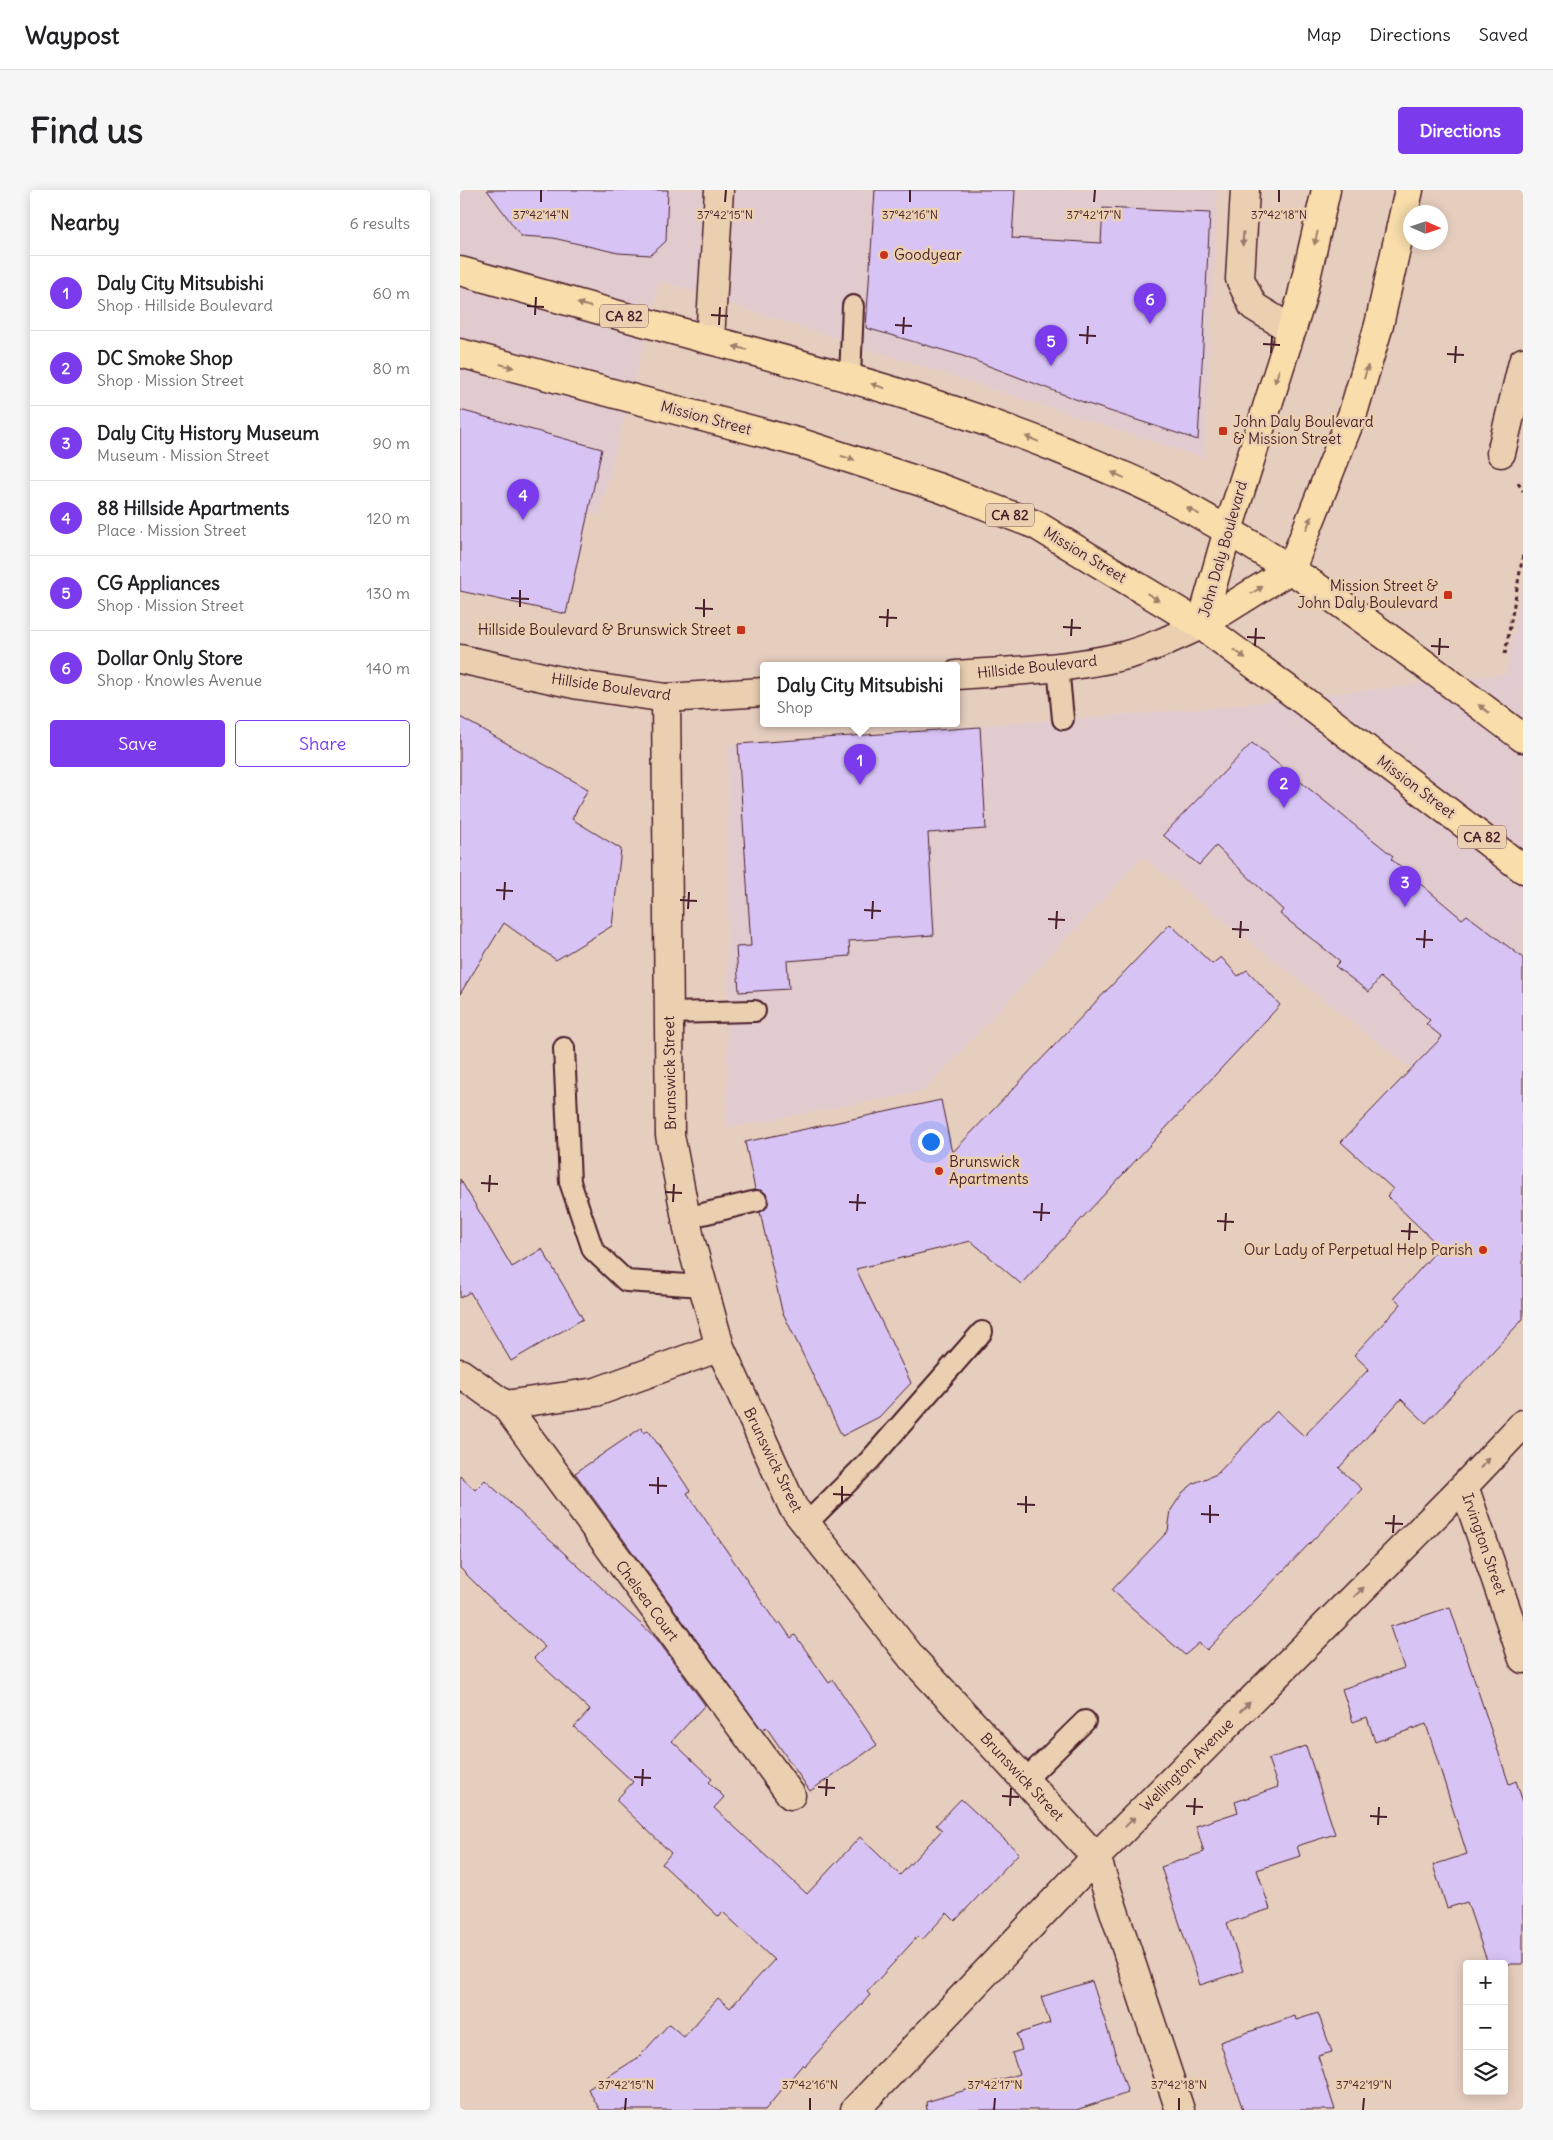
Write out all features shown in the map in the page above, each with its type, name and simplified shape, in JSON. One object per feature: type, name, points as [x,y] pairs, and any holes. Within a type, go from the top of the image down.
[{"type":"main road","name":"John Daly Boulevard","points":[[1201,625],[1228,530],[1292,330],[1326,190]]},
{"type":"main road","points":[[1291,569],[1353,413],[1379,326],[1409,190]]},
{"type":"main road","name":"CA 82","points":[[460,271],[850,377],[1011,430],[1081,458],[1158,493],[1228,530],[1291,569],[1340,602],[1523,738]]},
{"type":"main road","name":"Mission Street","points":[[460,353],[801,444],[940,488],[1036,525],[1201,625],[1523,869]]},
{"type":"main road","name":"John Daly Boulevard","points":[[1201,625],[1291,569]]},
{"type":"street","points":[[710,340],[719,190]]},
{"type":"street","points":[[1245,190],[1240,279],[1253,306],[1292,330]]},
{"type":"street","points":[[1501,453],[1523,362]]},
{"type":"street","name":"Hillside Boulevard","points":[[960,675],[1078,665],[1124,656],[1161,644],[1201,625]]},
{"type":"street","name":"Hillside Boulevard","points":[[460,659],[579,685],[666,698],[760,692]]},
{"type":"street","name":"Brunswick Street","points":[[666,698],[670,1135],[686,1218],[720,1347],[793,1507],[912,1658],[1096,1857],[1180,2110]]},
{"type":"street","points":[[505,1405],[596,1392],[720,1347]]},
{"type":"street","name":"Chelsea Court","points":[[460,1373],[505,1405],[791,1795]]},
{"type":"street","name":"Wellington Avenue","points":[[855,2110],[1096,1857],[1464,1486],[1523,1424]]},
{"type":"street","name":"Irvington Street","points":[[1464,1486],[1523,1659]]},
{"type":"lane","points":[[850,377],[853,306]]},
{"type":"lane","points":[[1058,666],[1063,719]]},
{"type":"lane","points":[[669,1013],[755,1012]]},
{"type":"lane","points":[[564,1048],[570,1182],[593,1250],[626,1281],[703,1286]]},
{"type":"lane","points":[[686,1218],[758,1200]]},
{"type":"lane","points":[[806,1524],[870,1460],[982,1332]]},
{"type":"lane","points":[[1025,1780],[1085,1721]]},
{"type":"path","points":[[1505,654],[1523,555]]},
{"type":"shaded area","points":[[460,190],[1218,190],[1204,458],[660,281],[599,515],[460,480]]},
{"type":"shaded area","points":[[1523,578],[1523,1168],[1447,1097],[1143,857],[924,1091],[727,1128],[728,745],[1212,708],[1506,674]]},
{"type":"building","points":[[487,190],[668,190],[666,241],[651,255],[618,253],[553,238],[521,236]]},
{"type":"building","points":[[875,190],[1015,190],[1012,238],[1101,243],[1103,208],[1210,213],[1198,440],[1091,405],[960,355],[866,328]]},
{"type":"building","points":[[460,410],[602,449],[566,614],[460,591]]},
{"type":"building","points":[[460,717],[588,789],[572,819],[621,849],[612,926],[556,960],[504,923],[460,994]]},
{"type":"building","points":[[980,727],[986,829],[928,833],[934,935],[849,941],[850,956],[787,961],[789,989],[739,992],[736,947],[751,946],[738,744]]},
{"type":"building","points":[[1252,743],[1393,856],[1391,859],[1462,919],[1467,915],[1523,958],[1523,1319],[1426,1423],[1401,1399],[1339,1468],[1362,1489],[1207,1650],[1199,1643],[1185,1655],[1112,1590],[1168,1531],[1171,1510],[1183,1492],[1194,1483],[1217,1474],[1277,1411],[1304,1436],[1369,1369],[1354,1355],[1401,1304],[1394,1298],[1440,1247],[1387,1196],[1393,1189],[1341,1142],[1442,1037],[1426,1024],[1430,1020],[1380,977],[1369,992],[1335,966],[1340,961],[1280,914],[1283,910],[1216,846],[1199,865],[1163,835]]},
{"type":"building","name":"Brunswick Apartments","points":[[1170,924],[1212,964],[1221,957],[1238,976],[1247,970],[1280,1005],[1021,1284],[971,1241],[856,1269],[911,1383],[879,1417],[842,1436],[782,1311],[760,1212],[765,1209],[769,1199],[765,1193],[755,1189],[745,1142],[941,1100],[952,1153]]},
{"type":"building","points":[[460,1179],[512,1267],[542,1249],[583,1319],[511,1361],[470,1292],[460,1298]]},
{"type":"building","points":[[641,1428],[644,1433],[648,1430],[680,1476],[690,1491],[687,1493],[777,1624],[780,1622],[791,1638],[795,1635],[829,1683],[833,1680],[877,1745],[810,1791],[766,1727],[762,1730],[575,1473]]},
{"type":"building","points":[[460,1476],[475,1490],[485,1480],[656,1638],[705,1705],[672,1741],[712,1779],[709,1782],[724,1797],[714,1808],[807,1894],[860,1837],[900,1875],[942,1830],[936,1825],[961,1799],[1019,1853],[955,1921],[947,1913],[922,1940],[918,1936],[867,1992],[870,1995],[805,2066],[803,2064],[765,2110],[600,2110],[588,2089],[639,2057],[669,2024],[684,2037],[718,1998],[730,2008],[774,1960],[723,1912],[719,1917],[662,1864],[671,1853],[616,1800],[633,1782],[574,1727],[590,1710],[534,1658],[545,1647],[460,1568]]},
{"type":"building","points":[[1450,1607],[1509,1784],[1516,1781],[1523,1802],[1523,1964],[1508,1964],[1508,1960],[1487,1960],[1467,1902],[1447,1908],[1433,1865],[1467,1854],[1426,1724],[1375,1742],[1367,1717],[1353,1722],[1342,1689],[1404,1668],[1390,1627]]},
{"type":"building","points":[[1306,1746],[1335,1834],[1297,1846],[1300,1856],[1257,1870],[1270,1909],[1227,1923],[1243,1971],[1200,1985],[1161,1867],[1204,1852],[1196,1826],[1238,1812],[1235,1802],[1278,1787],[1268,1759]]},
{"type":"building","points":[[1092,1981],[1128,2093],[1076,2110],[927,2110],[926,2102],[1019,2074],[1012,2053],[1022,2050],[1017,2034],[1050,2023],[1041,1997]]},
{"type":"building","points":[[1318,2013],[1332,2052],[1318,2056],[1335,2110],[1243,2110],[1220,2042],[1295,2016],[1296,2020]]},
{"type":"place","name":"Goodyear","points":[[884,255]]},
{"type":"place","name":"Dollar Only Store","points":[[1150,324]]},
{"type":"place","name":"CG Appliances","points":[[1051,366]]},
{"type":"place","name":"John Daly Boulevard & Mission Street","points":[[1223,431]]},
{"type":"place","name":"88 Hillside Apartments","points":[[523,520]]},
{"type":"place","name":"Mission Street & John Daly Boulevard","points":[[1448,595]]},
{"type":"place","name":"Hillside Boulevard & Brunswick Street","points":[[741,630]]},
{"type":"place","name":"Daly City Mitsubishi","points":[[860,785]]},
{"type":"place","name":"DC Smoke Shop","points":[[1284,808]]},
{"type":"place","name":"Daly City History Museum","points":[[1405,907]]},
{"type":"place","name":"Brunswick Apartments","points":[[939,1171]]},
{"type":"place","name":"Our Lady of Perpetual Help Parish","points":[[1483,1250]]}]
